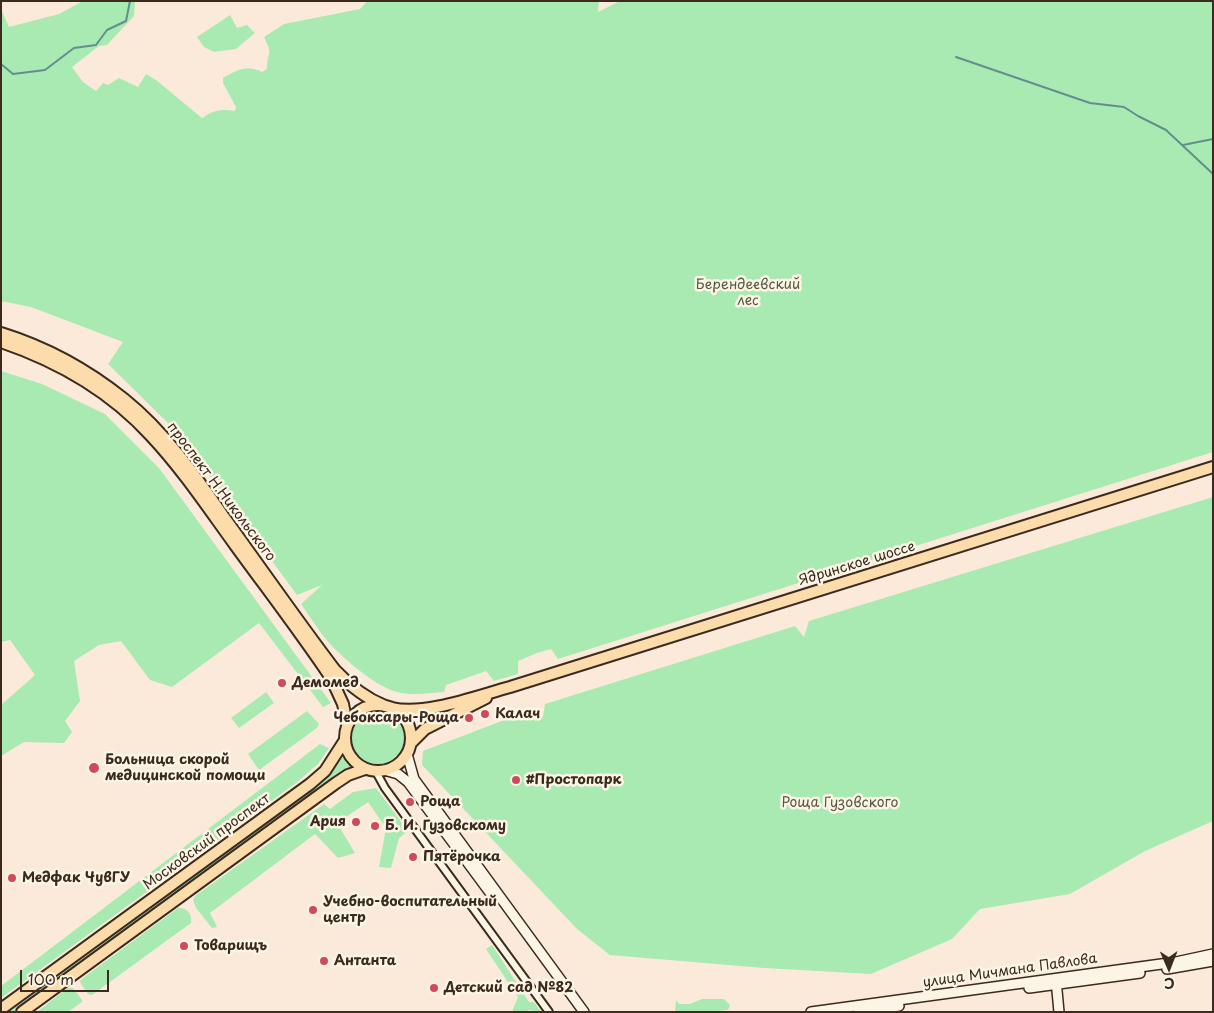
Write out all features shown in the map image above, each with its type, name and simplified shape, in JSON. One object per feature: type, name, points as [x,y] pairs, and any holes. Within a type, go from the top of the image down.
[{"type":"main road","name":"проспект Н.Никольского","points":[[1,333],[31,344],[79,368],[125,400],[142,415],[181,458],[210,496],[335,670],[354,688],[374,701],[388,707]]},
{"type":"main road","name":"проспект Н.Никольского","points":[[1,342],[61,367],[93,386],[124,410],[151,436],[184,476],[326,671],[341,698],[347,724]]},
{"type":"main road","name":"Ядринское шоссе","points":[[388,707],[405,710],[433,707],[510,687],[1213,467]]},
{"type":"main road","name":"Ядринское шоссе","points":[[411,743],[425,729],[510,687]]},
{"type":"main road","points":[[374,770],[396,766],[407,754],[411,743],[410,730],[406,719],[388,707],[363,708],[353,714],[347,724],[345,740],[349,756],[358,766],[374,770],[398,774],[408,782],[578,1012]]},
{"type":"main road","name":"Московский проспект","points":[[1,1009],[310,784],[325,771],[345,740]]},
{"type":"main road","points":[[407,754],[414,778],[584,1012]]},
{"type":"main road","name":"Московский проспект","points":[[22,1012],[336,783],[348,775],[374,770]]},
{"type":"main road","name":"улица Мичмана Павлова","points":[[1195,962],[1213,954]]},
{"type":"main road","name":"улица Мичмана Павлова","points":[[810,1012],[855,1010],[1213,961]]},
{"type":"main road","points":[[1056,981],[1059,1012]]},
{"type":"street","points":[[374,770],[385,788],[549,1012]]},
{"type":"green space","name":"Берендеевский лес","points":[[83,1],[135,1],[134,16],[107,45],[99,46],[72,67],[83,82],[96,91],[103,83],[108,85],[119,78],[138,87],[146,74],[202,118],[218,111],[235,111],[236,107],[223,83],[223,78],[242,69],[252,68],[262,72],[267,69],[269,51],[264,37],[284,24],[360,9],[367,1],[599,1],[598,12],[620,1],[1213,1],[1213,452],[558,659],[551,649],[537,653],[518,661],[518,674],[494,681],[486,671],[446,685],[444,692],[409,694],[389,689],[362,672],[337,651],[323,636],[301,604],[322,585],[297,595],[176,431],[108,364],[123,342],[31,307],[1,301],[1,9],[9,27],[59,14]]},
{"type":"green space","points":[[230,15],[237,28],[247,25],[255,33],[236,49],[214,52],[204,47],[197,37]]},
{"type":"green space","points":[[1,371],[42,384],[105,414],[159,468],[331,703],[323,707],[259,623],[172,687],[150,680],[121,641],[99,645],[74,661],[80,701],[65,721],[72,732],[64,743],[24,742],[1,756],[1,705],[35,675],[10,640],[1,642]]},
{"type":"green space","name":"Роща Гузовского","points":[[1213,497],[1213,821],[1145,851],[1070,894],[980,909],[952,939],[871,974],[764,968],[610,955],[577,929],[422,765],[423,751],[528,711],[535,721],[543,717],[545,704],[795,626],[804,637],[809,621]]},
{"type":"green space","points":[[266,692],[274,703],[239,728],[231,718]]},
{"type":"green space","points":[[307,711],[319,724],[317,728],[259,770],[248,754]]},
{"type":"green space","points":[[373,711],[383,711],[393,715],[401,723],[405,738],[401,753],[393,761],[383,765],[373,765],[363,761],[355,753],[351,743],[351,733],[355,723],[363,715]]},
{"type":"green space","points":[[320,744],[329,748],[318,764],[296,783],[1,998],[1,986]]},
{"type":"green space","points":[[344,758],[350,768],[13,1012],[9,1012],[311,791],[326,778]]},
{"type":"green space","points":[[376,788],[408,831],[399,838],[391,868],[379,867],[386,828],[368,802],[337,823],[355,853],[338,858],[315,834],[210,913],[217,927],[212,928],[196,908],[193,900],[195,896],[324,804],[330,809],[353,792]]},
{"type":"green space","points":[[178,908],[189,912],[191,923],[92,995],[88,994],[80,981],[83,978]]},
{"type":"green space","points":[[492,945],[529,1002],[534,1002],[541,1012],[529,1010],[527,1012],[512,1012],[518,997],[486,949]]},
{"type":"green space","points":[[67,988],[73,988],[82,1002],[68,1012],[37,1012]]},
{"type":"green space","points":[[702,999],[724,999],[730,1005],[728,1010],[675,1012],[676,1000],[679,1004],[690,1004]]},
{"type":"waterway","points":[[1,64],[13,74],[45,70],[74,48],[96,45],[107,30],[126,21],[130,1]]},
{"type":"waterway","points":[[956,57],[1090,103],[1124,107],[1166,130],[1213,174]]},
{"type":"waterway","points":[[1183,145],[1213,139]]},
{"type":"place","name":"Демомед","points":[[282,683]]},
{"type":"place","name":"Калач","points":[[485,714]]},
{"type":"place","name":"Чебоксары-Роща","points":[[469,718]]},
{"type":"place","name":"Больница скорой медицинской помощи","points":[[94,768]]},
{"type":"place","name":"#Простопарк","points":[[516,780]]},
{"type":"place","name":"Роща","points":[[410,802]]},
{"type":"place","name":"Ария","points":[[356,822]]},
{"type":"place","name":"Б. И. Гузовскому","points":[[375,826]]},
{"type":"place","name":"Пятёрочка","points":[[413,857]]},
{"type":"place","name":"Медфак ЧувГУ","points":[[12,878]]},
{"type":"place","name":"Учебно-воспитательный центр","points":[[313,910]]},
{"type":"place","name":"Товарищъ","points":[[184,946]]},
{"type":"place","name":"Антанта","points":[[324,961]]},
{"type":"place","name":"Детский сад №82","points":[[434,988]]}]
